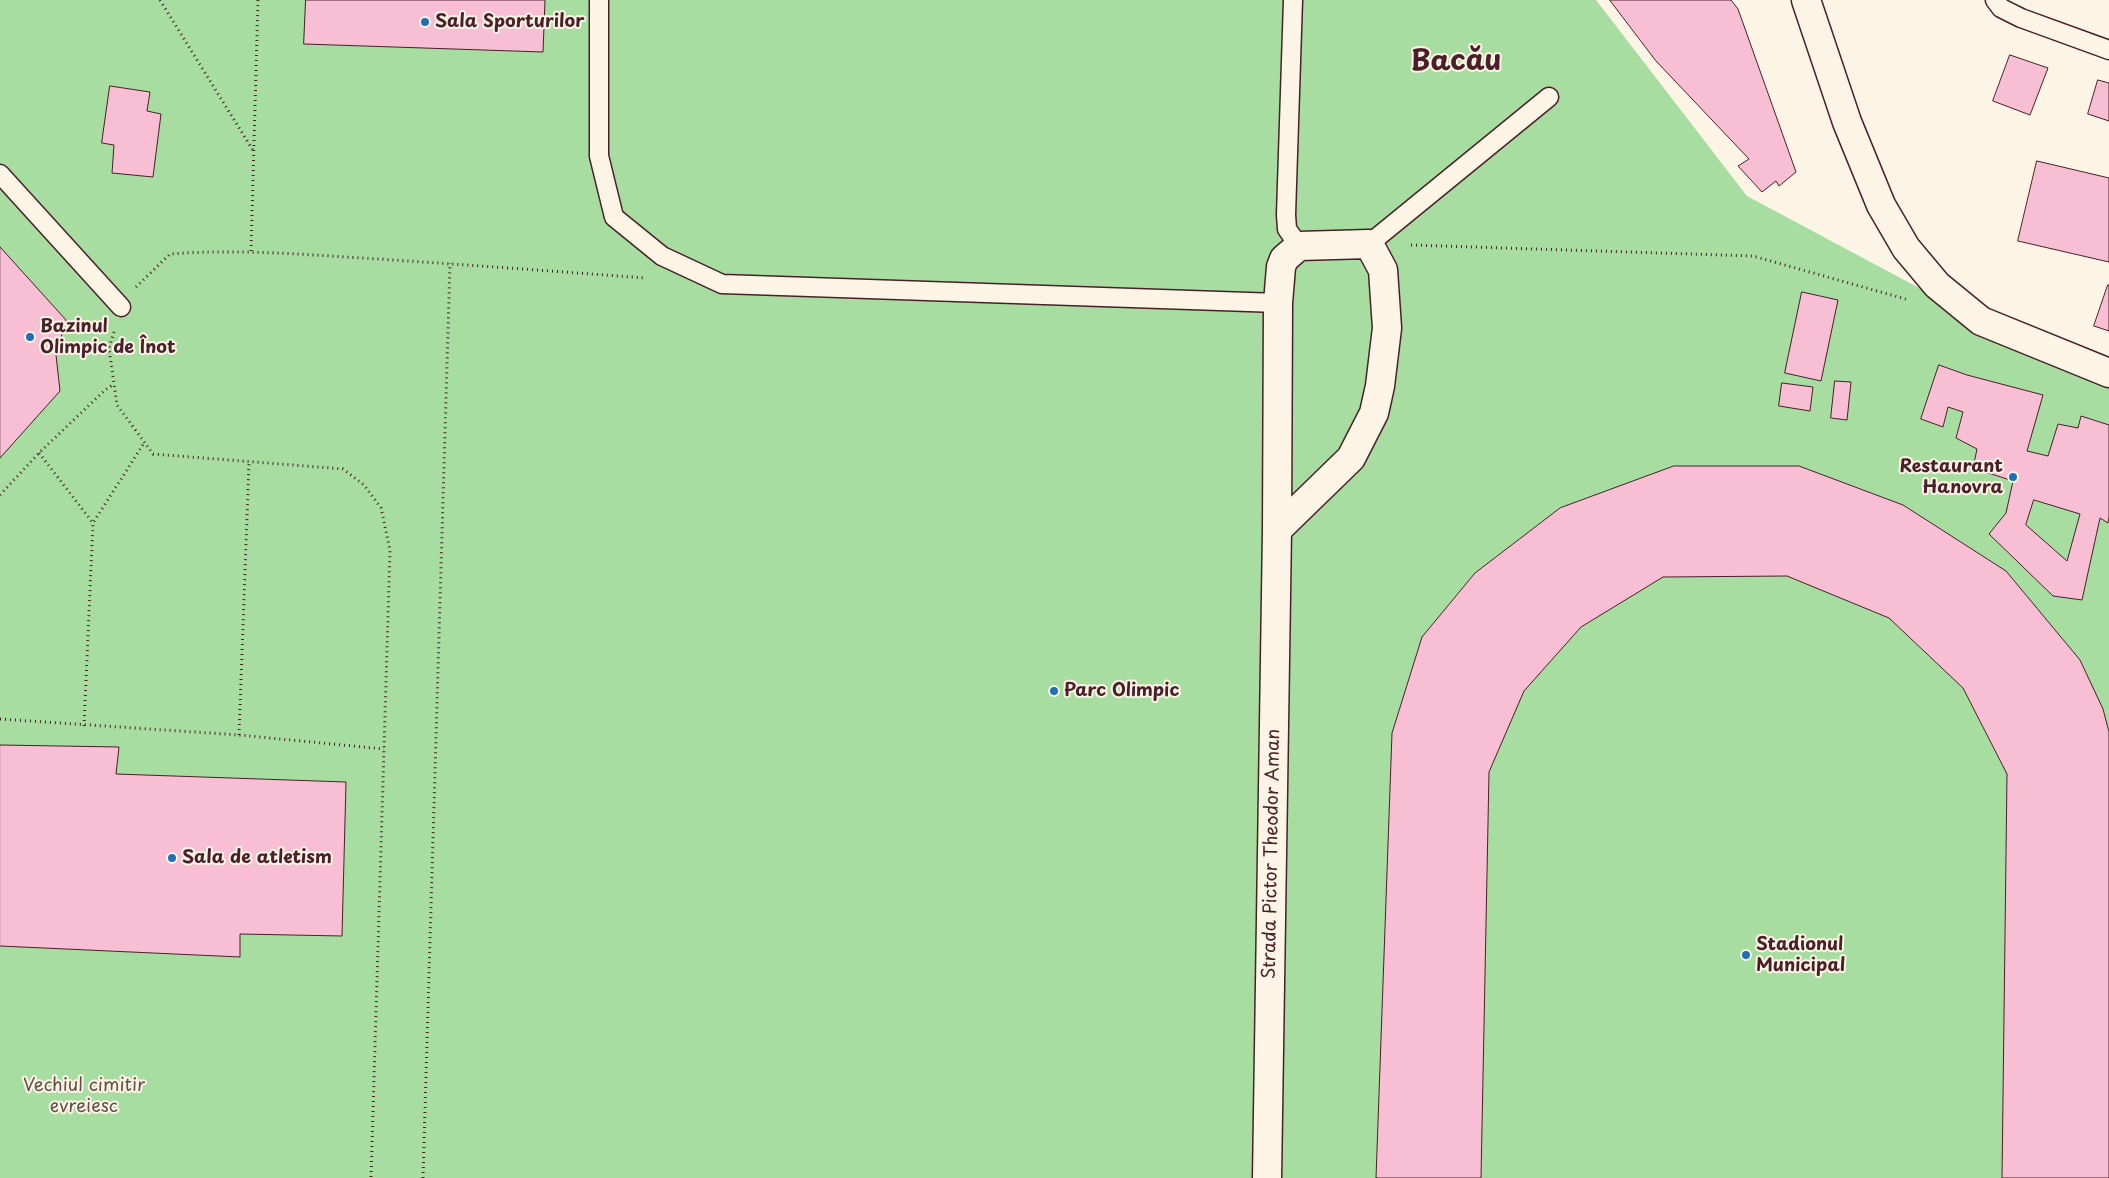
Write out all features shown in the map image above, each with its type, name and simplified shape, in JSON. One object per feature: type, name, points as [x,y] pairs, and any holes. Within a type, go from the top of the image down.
[{"type":"street","points":[[1806,0],[1847,122],[1881,206],[1906,248],[1937,285],[1981,321],[2109,373]]},
{"type":"street","points":[[1278,530],[1351,458],[1374,413],[1380,386],[1387,328],[1383,270],[1369,244],[1299,246]]},
{"type":"street","name":"Strada Pictor Theodor Aman","points":[[1267,1178],[1278,530],[1278,302],[1281,267],[1284,259],[1299,246]]},
{"type":"lane","points":[[599,0],[599,156],[614,217],[662,256],[722,284],[1278,302]]},
{"type":"lane","points":[[1293,0],[1286,215],[1287,230],[1299,246]]},
{"type":"lane","points":[[1995,0],[2001,8],[2021,18],[2109,50]]},
{"type":"lane","points":[[1369,244],[1549,97]]},
{"type":"lane","points":[[0,174],[121,307]]},
{"type":"path","points":[[160,0],[254,152]]},
{"type":"path","points":[[250,251],[258,0]]},
{"type":"path","points":[[1369,244],[1753,256],[1915,302]]},
{"type":"path","points":[[371,1178],[390,550],[381,508],[364,485],[343,470],[153,454],[117,405],[109,348],[121,307],[142,279],[170,254],[204,251],[250,251],[654,279]]},
{"type":"path","points":[[423,1178],[450,264]]},
{"type":"path","points":[[0,495],[40,453],[114,384]]},
{"type":"path","points":[[84,726],[93,523],[144,443]]},
{"type":"path","points":[[40,453],[93,523]]},
{"type":"path","points":[[239,735],[249,462]]},
{"type":"path","points":[[0,719],[239,735],[384,749]]},
{"type":"green space","name":"Parc Olimpic","points":[[0,0],[1596,0],[1747,196],[1981,321],[2109,375],[2109,1178],[0,1178]]},
{"type":"building","name":"Sala Sporturilor","points":[[306,0],[545,0],[543,52],[304,44]]},
{"type":"building","points":[[1610,0],[1731,0],[1738,9],[1796,172],[1779,186],[1776,181],[1762,192],[1738,166],[1749,159],[1656,61]]},
{"type":"building","points":[[2010,55],[2048,68],[2030,115],[1993,101]]},
{"type":"building","points":[[2098,80],[2109,83],[2109,121],[2088,114]]},
{"type":"building","points":[[110,86],[150,92],[147,111],[161,114],[153,177],[112,173],[114,145],[102,143]]},
{"type":"building","points":[[2037,161],[2109,178],[2109,262],[2018,241]]},
{"type":"building","name":"Bazinul Olimpic de Înot","points":[[0,247],[66,320],[56,355],[60,391],[0,458]]},
{"type":"building","points":[[2109,285],[2109,331],[2094,326]]},
{"type":"building","points":[[1802,292],[1838,300],[1821,381],[1785,373]]},
{"type":"building","points":[[1939,365],[1967,375],[2043,395],[2027,451],[2048,456],[2058,424],[2078,428],[2081,416],[2109,425],[2109,517],[2108,523],[2100,518],[2082,600],[2053,596],[1989,534],[2006,513],[2013,481],[1973,468],[1977,449],[1956,438],[1963,412],[1948,407],[1943,427],[1921,419]],"holes":[[[2034,500],[2080,514],[2067,561],[2026,525]]]},
{"type":"building","points":[[1835,381],[1851,382],[1847,420],[1831,418]]},
{"type":"building","points":[[1782,383],[1813,387],[1810,411],[1779,406]]},
{"type":"building","points":[[1674,466],[1799,466],[1903,505],[2006,571],[2080,660],[2103,709],[2109,732],[2109,1178],[2002,1178],[2007,774],[1963,688],[1889,618],[1787,576],[1663,577],[1581,627],[1524,691],[1489,772],[1481,1178],[1376,1178],[1392,733],[1422,637],[1475,573],[1560,508]]},
{"type":"building","name":"Sala de atletism","points":[[0,745],[119,747],[116,774],[346,782],[342,936],[240,934],[240,957],[0,946]]},
{"type":"place","name":"Sala Sporturilor","points":[[425,22]]},
{"type":"place","name":"Bazinul Olimpic de Înot","points":[[30,337]]},
{"type":"place","name":"Restaurant Hanovra","points":[[2013,477]]},
{"type":"place","name":"Parc Olimpic","points":[[1054,691]]},
{"type":"place","name":"Sala de atletism","points":[[172,858]]},
{"type":"place","name":"Stadionul Municipal","points":[[1746,955]]},
{"type":"district","name":"Bacău","points":[[1456,62]]},
{"type":"park label","name":"Vechiul cimitir evreiesc","points":[[84,1096]]}]
